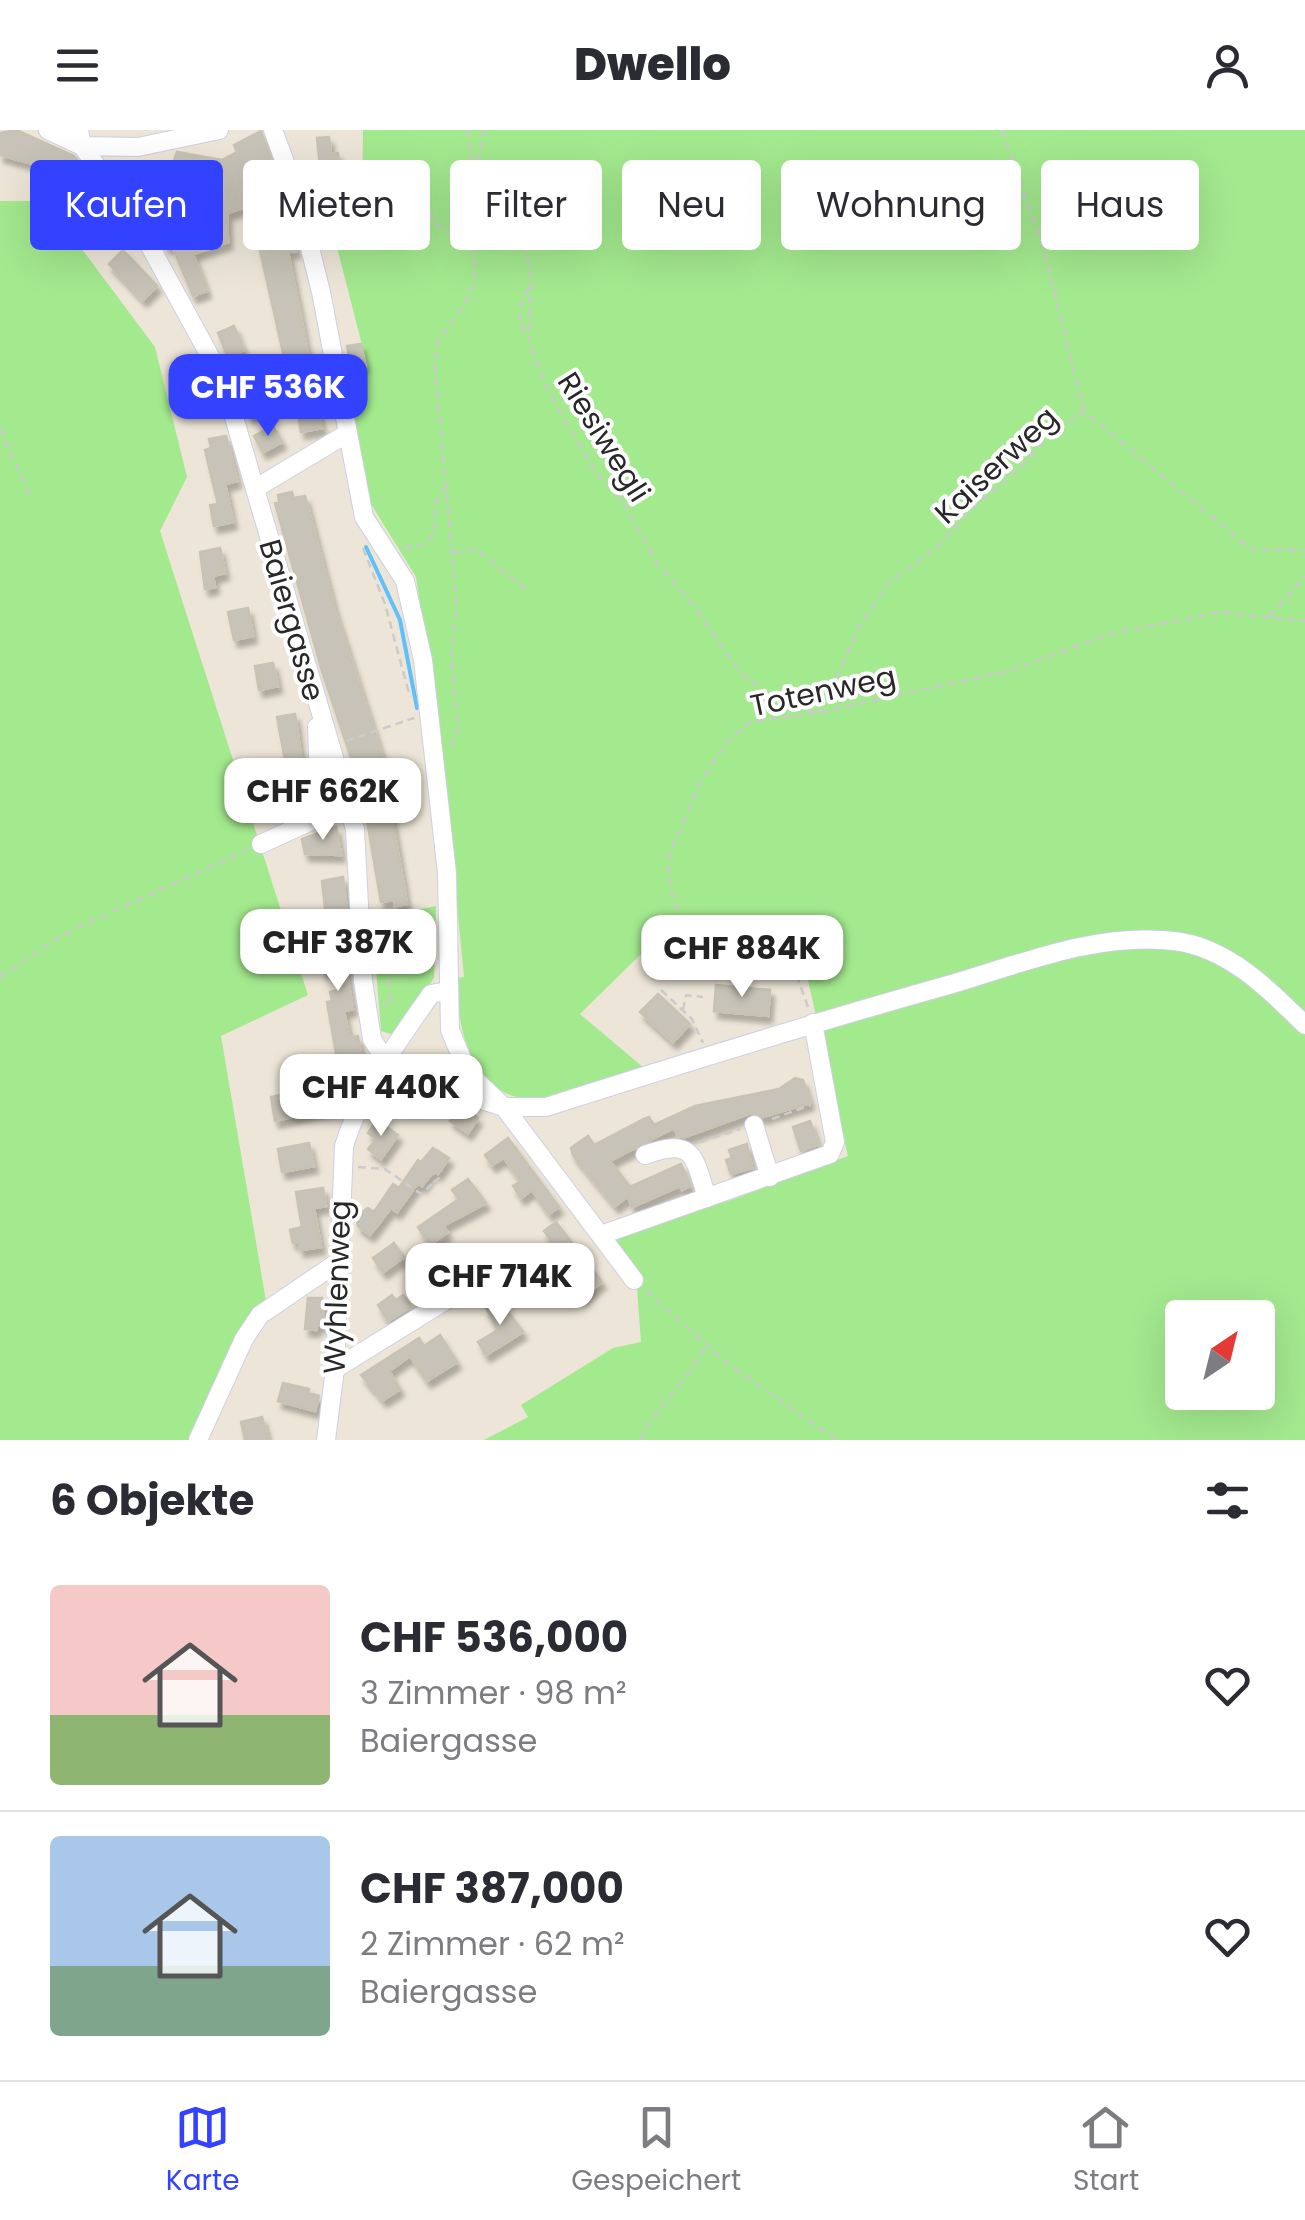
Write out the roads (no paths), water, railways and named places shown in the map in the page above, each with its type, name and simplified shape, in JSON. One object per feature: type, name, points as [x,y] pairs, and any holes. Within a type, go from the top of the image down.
[{"type":"street","points":[[48,130],[138,146],[220,130]]},
{"type":"street","points":[[273,130],[306,231],[364,517],[381,557],[411,601],[448,872],[450,1030],[468,1073],[504,1108],[634,1280]]},
{"type":"street","name":"Baiergasse","points":[[76,136],[134,217],[182,298],[223,380],[355,829],[367,1008],[372,1039],[383,1065]]},
{"type":"street","points":[[256,488],[348,433]]},
{"type":"street","points":[[261,844],[311,821],[320,812],[316,734],[320,716]]},
{"type":"street","points":[[294,1080],[383,1065],[416,1080],[504,1108],[546,1107],[813,1023],[1084,946],[1132,938],[1178,941],[1224,958],[1266,986],[1305,1025]]},
{"type":"street","name":"Wyhlenweg","points":[[326,1440],[336,1369],[342,1166],[352,1118],[431,994],[448,998]]},
{"type":"street","points":[[601,1234],[824,1158],[836,1142],[813,1023]]},
{"type":"street","points":[[754,1125],[770,1176]]},
{"type":"street","points":[[645,1155],[668,1147],[683,1148],[693,1155],[707,1198]]},
{"type":"street","points":[[198,1440],[250,1327],[260,1315],[338,1262]]},
{"type":"street","points":[[336,1369],[490,1273]]},
{"type":"waterway","points":[[366,547],[400,620],[417,708]]}]
